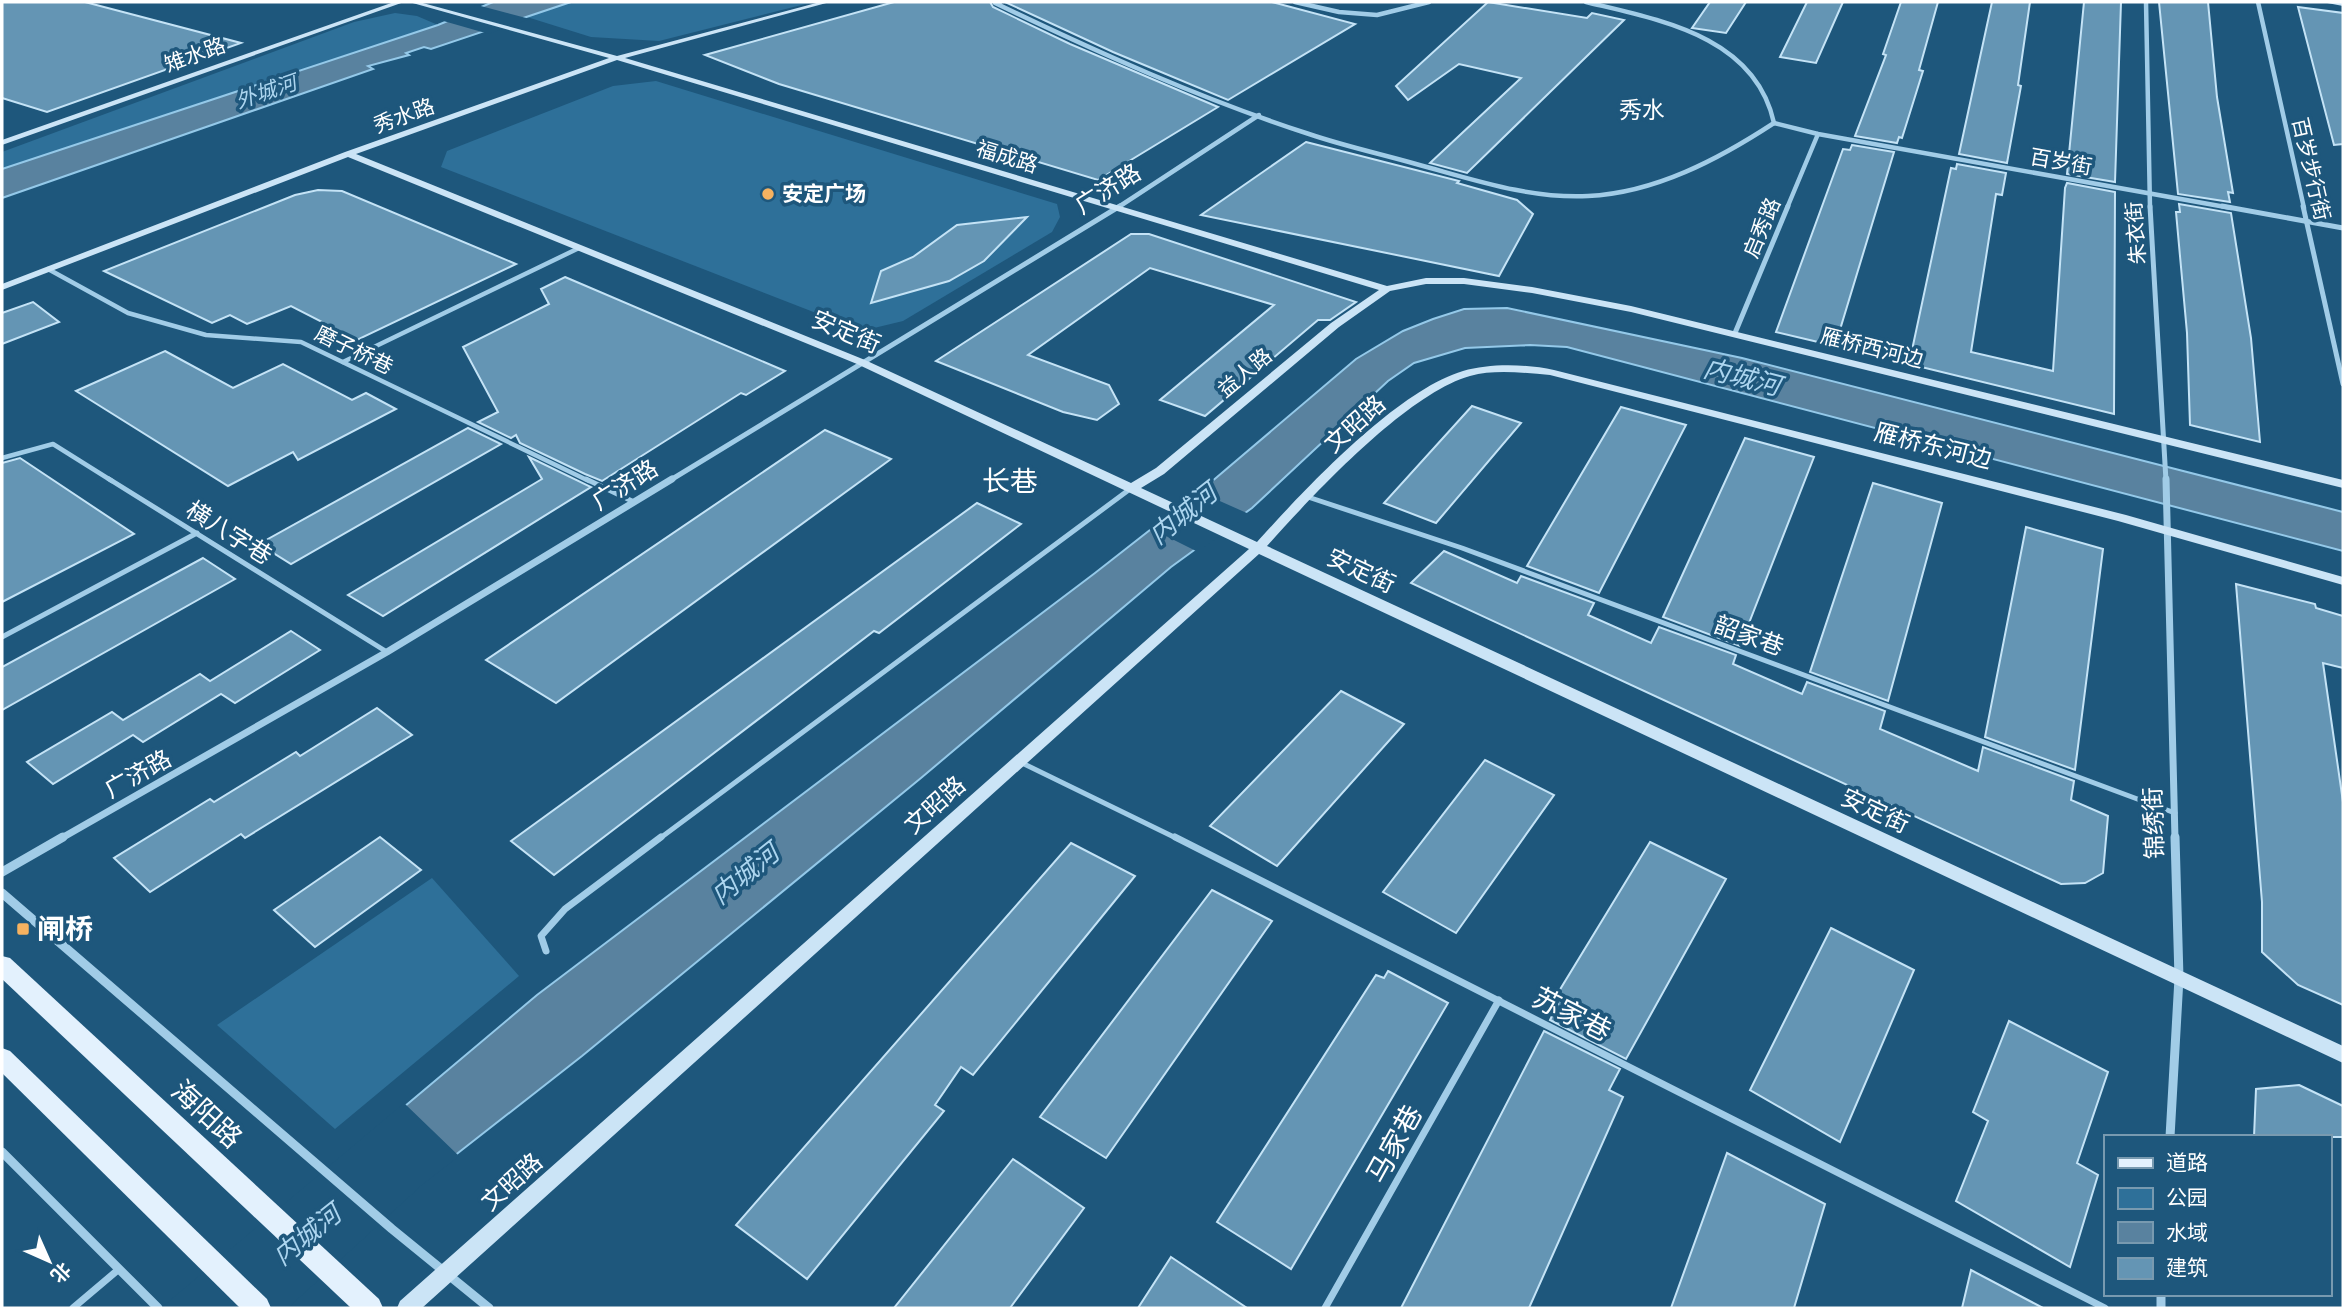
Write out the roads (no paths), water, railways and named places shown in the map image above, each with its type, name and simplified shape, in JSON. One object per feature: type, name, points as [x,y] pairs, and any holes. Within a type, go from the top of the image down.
[{"type":"main road","name":"海阳路","points":[[2,965],[370,1308]]},
{"type":"main road","points":[[2,1058],[258,1308]]},
{"type":"street","name":"雉水路","points":[[2,143],[400,2]]},
{"type":"street","name":"福成路","points":[[412,2],[617,58],[1387,289]]},
{"type":"street","name":"秀水路","points":[[2,287],[348,154],[617,58],[827,2]]},
{"type":"street","points":[[1000,2],[995,3],[1119,63],[1297,130],[1492,184],[1544,194],[1590,197],[1639,187],[1724,153],[1774,123],[1767,96],[1743,66],[1713,42],[1683,29],[1586,2]]},
{"type":"street","points":[[1295,2],[1339,12],[1377,15],[1429,2]]},
{"type":"street","name":"朱衣街","points":[[2146,2],[2149,193],[2167,508]]},
{"type":"street","name":"百岁步行街","points":[[2258,2],[2343,384]]},
{"type":"street","points":[[2325,2],[2343,4]]},
{"type":"street","name":"广济路","points":[[2,872],[387,652],[1116,208],[1259,115]]},
{"type":"street","name":"百岁街","points":[[1774,123],[1818,134],[2343,228]]},
{"type":"street","name":"启秀路","points":[[1735,333],[1818,134]]},
{"type":"street","name":"安定街","points":[[348,154],[861,362],[2343,1055]]},
{"type":"street","name":"雁桥西河边","points":[[1387,289],[1426,281],[1519,288],[1735,333],[2165,442],[2343,484]]},
{"type":"street","name":"益人路","points":[[1136,492],[1325,333],[1387,289]]},
{"type":"street","name":"文昭路","points":[[407,1308],[446,1270],[1258,548],[1308,497],[1424,393],[1466,374],[1510,370]]},
{"type":"street","name":"雁桥东河边","points":[[1510,370],[1550,372],[1587,380],[2343,581]]},
{"type":"street","name":"锦绣街","points":[[2167,508],[2179,978],[2170,1135]]},
{"type":"street","points":[[2,893],[392,1229],[446,1270],[489,1308]]},
{"type":"street","points":[[2,1152],[158,1308]]},
{"type":"lane","points":[[343,362],[579,248]]},
{"type":"lane","name":"磨子桥巷","points":[[48,269],[128,313],[206,335],[301,341],[634,502]]},
{"type":"lane","name":"横八字巷","points":[[2,458],[53,444],[387,652]]},
{"type":"lane","points":[[546,951],[541,936],[565,909],[1136,492]]},
{"type":"lane","name":"韶家巷","points":[[1308,497],[1462,548],[2175,813]]},
{"type":"lane","points":[[2,637],[197,533]]},
{"type":"lane","name":"苏家巷","points":[[1018,761],[1261,879],[2105,1308]]},
{"type":"lane","name":"马家巷","points":[[1325,1308],[1499,1000]]},
{"type":"lane","points":[[73,1308],[120,1269]]},
{"type":"water","name":"外城河","points":[[493,2],[571,2],[431,49],[424,47],[406,53],[409,55],[368,66],[373,69],[2,198],[2,169],[438,25]]},
{"type":"water","name":"内城河","points":[[1507,308],[1742,358],[2343,512],[2343,551],[1567,347],[1530,345],[1465,348],[1414,363],[1388,381],[1252,508],[1171,567],[921,778],[582,1056],[421,1182],[165,1308],[537,995],[1095,573],[1210,483],[1356,359],[1403,331],[1433,319],[1464,309]]},
{"type":"place","name":"安定广场","points":[[768,194]]},
{"type":"place","name":"闸桥","points":[[23,929]]},
{"type":"district","name":"秀水","points":[[1642,110]]},
{"type":"district","name":"长巷","points":[[1010,481]]}]
